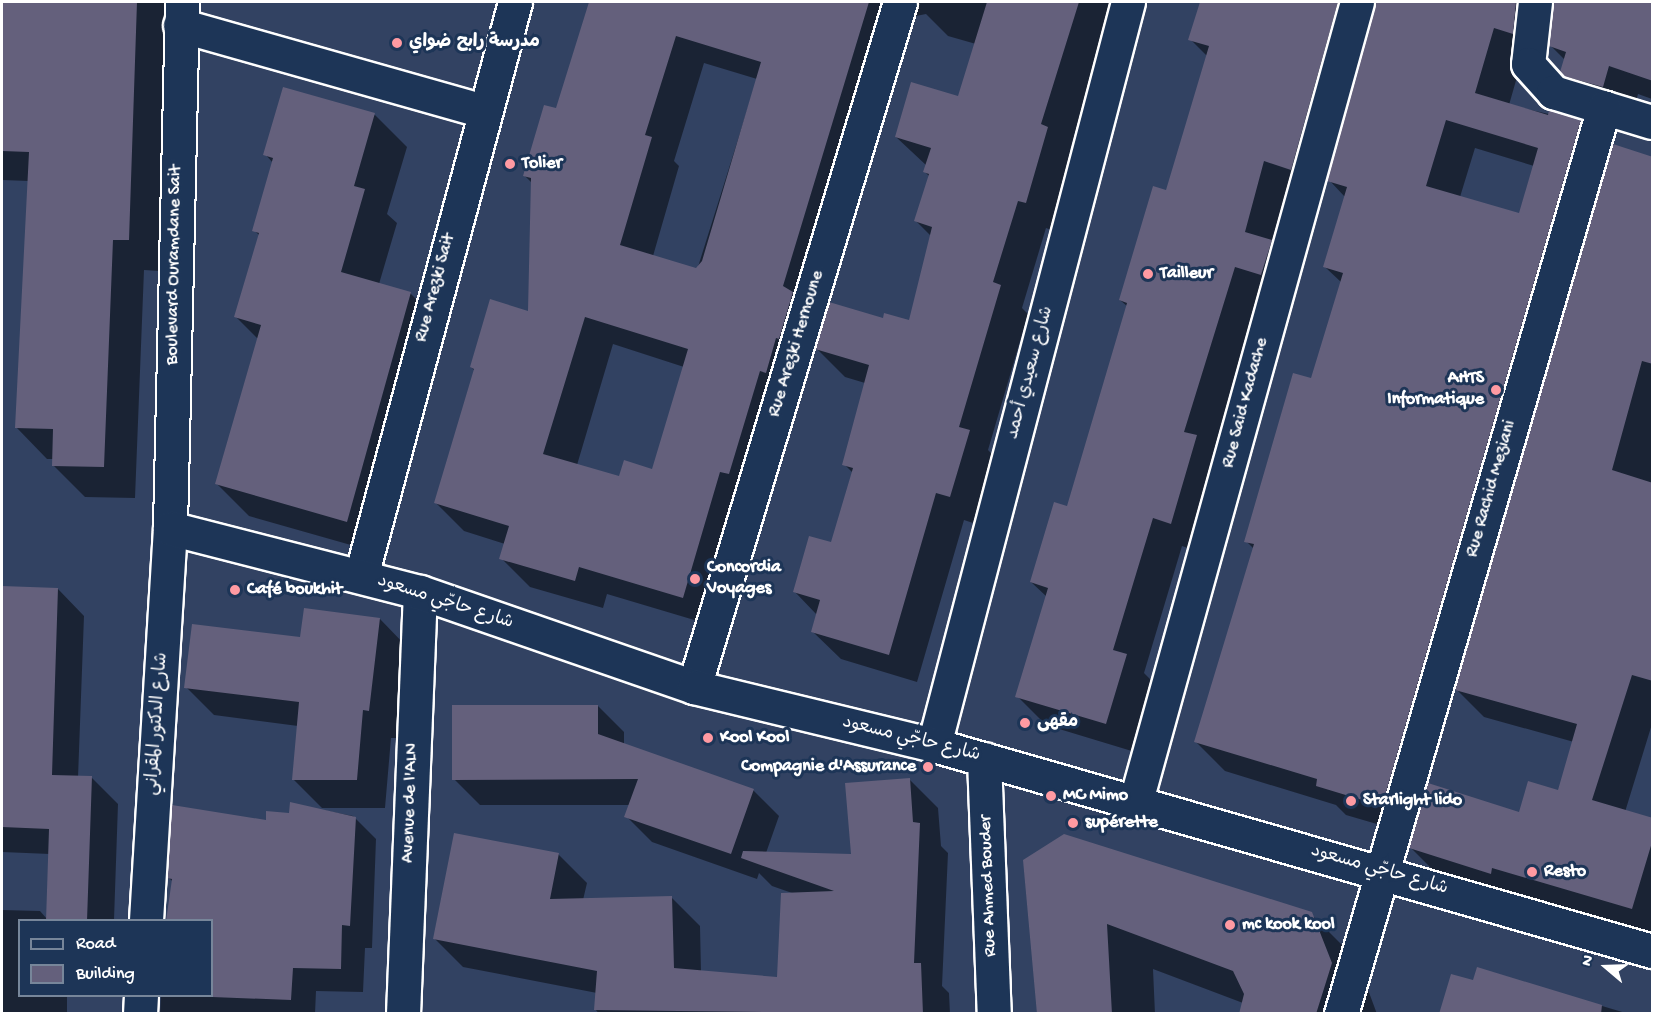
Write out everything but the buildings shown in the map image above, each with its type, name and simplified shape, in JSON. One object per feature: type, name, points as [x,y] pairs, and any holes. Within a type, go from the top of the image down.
[{"type":"street","name":"Rue Arezki Sait","points":[[361,576],[483,111],[515,2]]},
{"type":"street","name":"Rue Arezki Hernoune","points":[[694,687],[900,2]]},
{"type":"street","name":"شارع سعيدي أحمد","points":[[934,745],[1128,2]]},
{"type":"street","name":"Rue Said Kadache","points":[[1134,804],[1357,2]]},
{"type":"street","points":[[1535,2],[1528,64],[1553,92],[1653,122]]},
{"type":"street","points":[[181,13],[483,111]]},
{"type":"street","name":"Boulevard Ouramdane Sait","points":[[170,528],[181,13]]},
{"type":"street","name":"Rue Rachid Meziani","points":[[1341,1014],[1380,870],[1604,107]]},
{"type":"street","name":"شارع حاجّي مسعود","points":[[170,528],[420,592],[694,687],[934,745],[1134,804],[1380,870],[1653,951]]},
{"type":"street","name":"شارع الدكتور المقراني","points":[[146,919],[170,528]]},
{"type":"street","name":"Avenue de l'ALN","points":[[403,1014],[420,592]]},
{"type":"street","name":"Rue Ahmed Bouder","points":[[984,759],[994,1014]]},
{"type":"street","points":[[140,1014],[141,997]]},
{"type":"place","name":"مدرسة رابح ضواي","points":[[397,43]]},
{"type":"place","name":"Tolier","points":[[510,164]]},
{"type":"place","name":"Tailleur","points":[[1148,274]]},
{"type":"place","name":"AHTS Informatique","points":[[1496,390]]},
{"type":"place","name":"Concordia Voyages","points":[[695,579]]},
{"type":"place","name":"Café boukhit","points":[[235,590]]},
{"type":"place","name":"مقهى","points":[[1025,723]]},
{"type":"place","name":"Kool Kool","points":[[708,738]]},
{"type":"place","name":"Compagnie d'Assurance","points":[[928,767]]},
{"type":"place","name":"MC Mimo","points":[[1051,796]]},
{"type":"place","name":"Starlight lido","points":[[1351,801]]},
{"type":"place","name":"supérette","points":[[1073,823]]},
{"type":"place","name":"Resto","points":[[1532,872]]},
{"type":"place","name":"mc kook kool","points":[[1230,925]]}]
